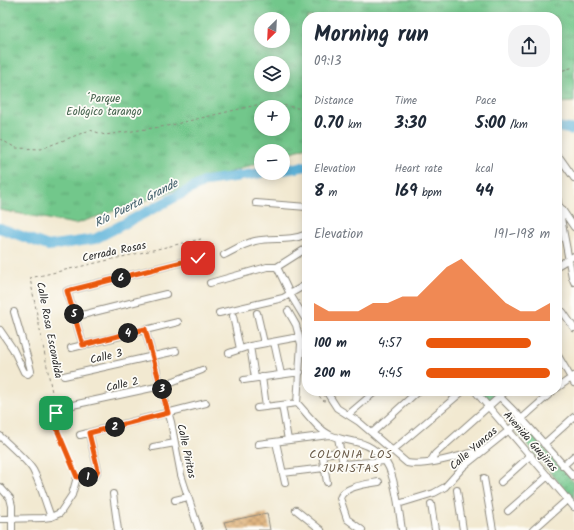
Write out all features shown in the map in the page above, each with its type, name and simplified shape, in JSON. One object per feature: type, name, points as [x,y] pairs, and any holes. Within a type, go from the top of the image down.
[{"type":"street","points":[[562,161],[574,178]]},
{"type":"street","points":[[256,203],[302,207]]},
{"type":"street","points":[[562,209],[574,227]]},
{"type":"street","points":[[562,217],[572,257],[572,277],[574,282]]},
{"type":"street","points":[[224,255],[244,244],[278,238],[290,239],[302,235]]},
{"type":"street","points":[[210,283],[267,267],[277,267],[302,251]]},
{"type":"street","points":[[562,263],[572,257]]},
{"type":"street","points":[[83,345],[67,291],[198,258]]},
{"type":"street","points":[[277,267],[290,294],[302,313]]},
{"type":"street","points":[[219,313],[283,298],[302,287]]},
{"type":"street","points":[[74,317],[166,294]]},
{"type":"street","points":[[288,311],[296,325],[301,344],[297,403],[329,435],[358,442],[370,447],[379,453],[385,460],[391,472],[402,530]]},
{"type":"street","points":[[0,330],[13,349],[24,372],[28,374],[31,371],[14,312]]},
{"type":"street","points":[[563,312],[574,328]]},
{"type":"street","points":[[257,313],[264,344]]},
{"type":"street","points":[[233,316],[240,349]]},
{"type":"street","points":[[71,348],[178,322]]},
{"type":"street","name":"Calle Piritas","points":[[145,329],[168,413],[181,475],[199,530]]},
{"type":"street","points":[[229,353],[250,346],[299,337]]},
{"type":"street","points":[[274,342],[281,374]]},
{"type":"street","points":[[250,346],[255,378]]},
{"type":"street","name":"Calle 3","points":[[64,376],[152,355],[176,351]]},
{"type":"street","points":[[562,362],[573,379],[562,385]]},
{"type":"street","name":"Calle 2","points":[[68,406],[161,386],[202,370]]},
{"type":"street","points":[[244,380],[300,372]]},
{"type":"street","points":[[262,377],[266,407]]},
{"type":"street","points":[[329,396],[337,408],[342,412],[349,414],[372,432],[406,464],[412,465],[430,462],[484,449]]},
{"type":"street","points":[[349,414],[370,396]]},
{"type":"street","points":[[372,432],[412,396]]},
{"type":"street","points":[[392,451],[457,396]]},
{"type":"street","name":"Avenida Guajiras","points":[[479,396],[574,507]]},
{"type":"street","name":"Avenida Guajiras","points":[[488,406],[500,396],[574,477]]},
{"type":"street","name":"Calle Yuncas","points":[[398,504],[434,493],[445,487],[463,467],[508,431],[547,396]]},
{"type":"street","points":[[80,435],[206,403]]},
{"type":"street","points":[[257,408],[297,403]]},
{"type":"street","points":[[282,405],[288,440]]},
{"type":"street","points":[[430,462],[435,454],[488,406]]},
{"type":"street","points":[[544,444],[574,417]]},
{"type":"street","points":[[0,519],[51,517],[60,513],[72,495],[77,477],[95,476],[98,473],[89,433]]},
{"type":"street","points":[[258,444],[329,435]]},
{"type":"street","points":[[0,436],[32,468],[39,482],[51,517]]},
{"type":"street","points":[[338,438],[343,464],[385,460]]},
{"type":"street","points":[[276,442],[285,483]]},
{"type":"street","points":[[153,447],[175,443]]},
{"type":"street","points":[[328,482],[322,454],[341,452]]},
{"type":"street","points":[[501,482],[531,455]]},
{"type":"street","points":[[563,466],[574,456]]},
{"type":"street","points":[[283,473],[324,468]]},
{"type":"street","points":[[508,511],[548,476]]},
{"type":"street","points":[[484,478],[493,530]]},
{"type":"street","points":[[362,530],[347,519],[340,498],[347,489],[379,482]]},
{"type":"street","points":[[0,487],[10,498],[12,506],[12,530]]},
{"type":"street","points":[[457,490],[463,530]]},
{"type":"street","points":[[113,494],[118,530]]},
{"type":"street","points":[[175,500],[188,497]]},
{"type":"street","points":[[533,530],[568,499]]},
{"type":"street","points":[[431,504],[435,530]]},
{"type":"street","points":[[296,510],[321,530]]},
{"type":"path","points":[[562,71],[574,67]]},
{"type":"path","points":[[0,139],[16,148],[40,149],[90,130],[105,135],[167,126],[264,103],[302,109]]},
{"type":"path","name":"Cerrada Rosas","points":[[30,278],[201,239]]},
{"type":"path","name":"Calle Rosa Escondida","points":[[30,278],[56,413],[56,427],[77,477]]},
{"type":"green space","name":"´Parque Eológico tarango","points":[[0,0],[574,0],[574,102],[562,103],[562,12],[302,12],[302,149],[290,153],[290,144],[254,144],[254,164],[75,224],[0,210]]},
{"type":"green space","points":[[481,396],[496,396],[497,397],[488,405]]},
{"type":"green space","points":[[523,425],[574,482],[574,501],[515,430]]},
{"type":"building","points":[[267,513],[270,530],[227,530],[224,522]]},
{"type":"waterway","name":"Río Puerta Grande","points":[[562,128],[574,130]]},
{"type":"waterway","name":"Río Puerta Grande","points":[[290,169],[302,167]]},
{"type":"waterway","name":"Río Puerta Grande","points":[[0,228],[48,246],[95,239],[206,181],[254,174]]},
{"type":"district","name":"COLONIA LOS JURISTAS","points":[[351,461]]},
{"type":"route","points":[[56,413],[56,427],[77,477],[95,476],[98,473],[89,433],[168,413],[145,329],[83,345],[67,291],[198,258]]}]
